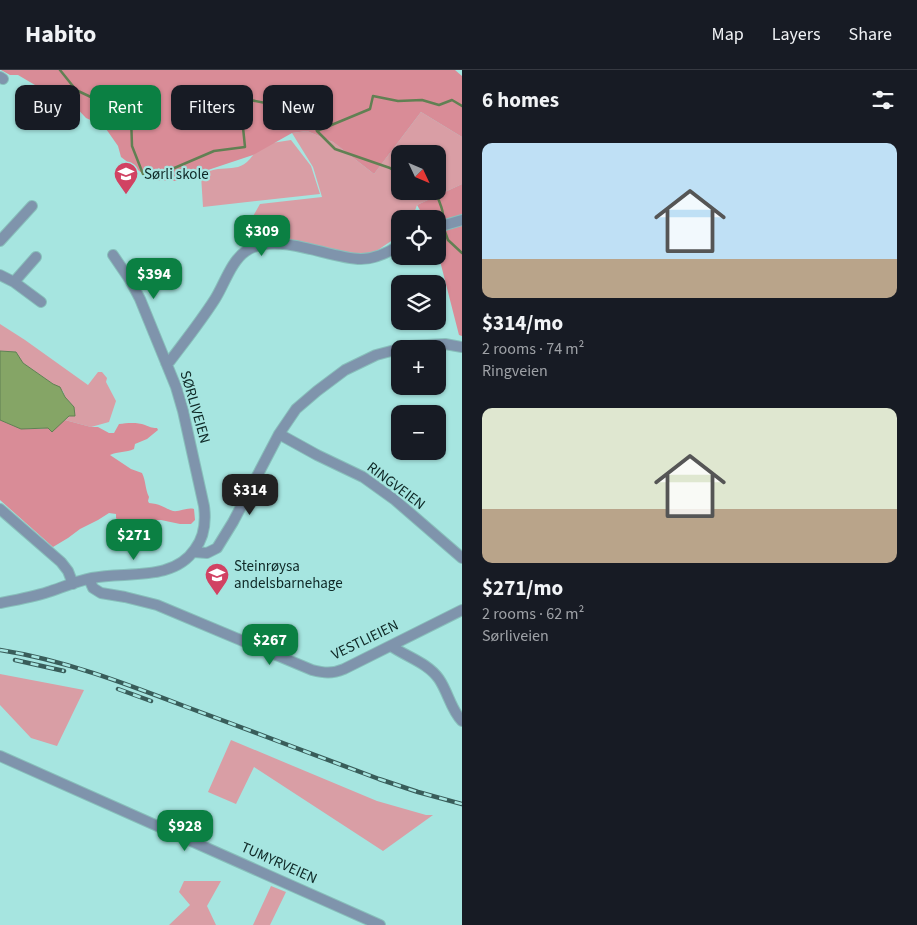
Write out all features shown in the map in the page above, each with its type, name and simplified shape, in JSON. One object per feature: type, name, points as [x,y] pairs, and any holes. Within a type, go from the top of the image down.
[{"type":"street","points":[[0,241],[32,206]]},
{"type":"street","points":[[446,225],[462,220]]},
{"type":"street","name":"SØRLIVEIEN","points":[[166,363],[170,361],[203,318],[236,262],[244,252],[256,246],[268,243],[300,246],[360,259],[391,251]]},
{"type":"street","name":"SØRLIVEIEN","points":[[0,603],[32,597],[88,579],[168,569],[183,563],[194,552],[201,539],[205,522],[202,499],[180,400],[140,299],[113,255]]},
{"type":"street","points":[[14,282],[36,257]]},
{"type":"street","points":[[0,275],[14,282],[41,302]]},
{"type":"street","points":[[194,552],[207,553],[217,548],[279,434],[296,409],[317,391],[345,370],[376,355],[410,346],[445,344],[462,347]]},
{"type":"street","name":"RINGVEIEN","points":[[279,434],[317,456],[363,477],[395,500],[462,558]]},
{"type":"street","points":[[0,509],[61,562],[68,571],[73,584]]},
{"type":"street","name":"VESTLIEIEN","points":[[88,579],[93,588],[101,593],[157,605],[312,670],[326,673],[335,673],[344,669],[462,610]]},
{"type":"street","points":[[391,646],[432,671],[444,687],[455,712],[462,721]]},
{"type":"street","name":"TUMYRVEIEN","points":[[0,756],[380,925]]},
{"type":"shaded area","points":[[1,70],[455,70],[462,76],[462,137],[421,112],[396,145],[391,145],[391,152],[374,174],[333,142],[307,131],[292,133],[253,155],[175,181],[151,180],[121,157],[118,146],[107,130],[161,130],[161,85],[90,85],[90,120],[80,112],[80,85],[35,85],[18,75],[10,75]]},
{"type":"shaded area","points":[[421,112],[462,137],[462,184],[446,191],[446,145],[396,145]]},
{"type":"shaded area","points":[[307,131],[333,142],[374,174],[391,152],[391,200],[428,200],[417,205],[415,210],[391,210],[391,241],[372,254],[351,254],[243,234],[260,204],[322,197],[313,167],[292,133]]},
{"type":"shaded area","points":[[291,140],[311,166],[320,194],[203,207],[201,175],[246,163],[259,145]]},
{"type":"shaded area","points":[[462,184],[462,336],[459,335],[446,284],[446,275],[444,275],[441,265],[446,265],[446,210],[420,210],[417,205],[428,200],[446,200],[446,191]]},
{"type":"shaded area","points":[[0,324],[88,385],[98,372],[102,372],[107,378],[106,382],[116,401],[109,422],[91,427],[65,420],[69,415],[73,416],[74,407],[65,397],[63,391],[23,363],[16,352],[0,351]]},
{"type":"shaded area","points":[[0,351],[16,352],[23,363],[60,387],[65,397],[74,407],[75,416],[69,416],[52,432],[48,428],[21,429],[0,420]]},
{"type":"shaded area","points":[[0,420],[25,428],[41,429],[65,420],[98,427],[109,433],[114,433],[119,424],[139,423],[157,428],[158,430],[147,439],[135,444],[134,449],[110,455],[131,469],[142,473],[149,503],[173,511],[194,509],[195,520],[191,524],[161,520],[118,521],[116,514],[109,513],[53,547],[0,500]]},
{"type":"shaded area","points":[[0,674],[84,690],[57,746],[31,738],[0,705]]},
{"type":"shaded area","points":[[231,740],[377,801],[426,815],[433,815],[383,851],[254,767],[236,804],[208,792]]},
{"type":"shaded area","points":[[184,881],[221,881],[207,906],[216,925],[169,925],[190,905],[179,892]]},
{"type":"shaded area","points":[[271,886],[286,892],[270,925],[253,925]]},
{"type":"waterway","points":[[60,70],[76,90],[131,116],[132,146],[143,174],[172,169],[214,151],[245,147],[240,98],[281,106],[287,119],[310,109],[317,131],[370,109],[373,96],[398,101],[422,100],[439,105],[452,100],[462,106]]},
{"type":"waterway","points":[[317,131],[335,149],[391,169]]},
{"type":"waterway","points":[[439,200],[442,210]]},
{"type":"waterway","points":[[446,234],[448,240],[462,253]]},
{"type":"railway","points":[[0,650],[24,654],[94,673],[379,779],[462,804]]},
{"type":"railway","points":[[15,660],[64,671]]},
{"type":"railway","points":[[118,689],[151,701]]},
{"type":"place","name":"Sørli skole","points":[[126,195]]},
{"type":"place","name":"Steinrøysa andelsbarnehage","points":[[217,596]]}]
